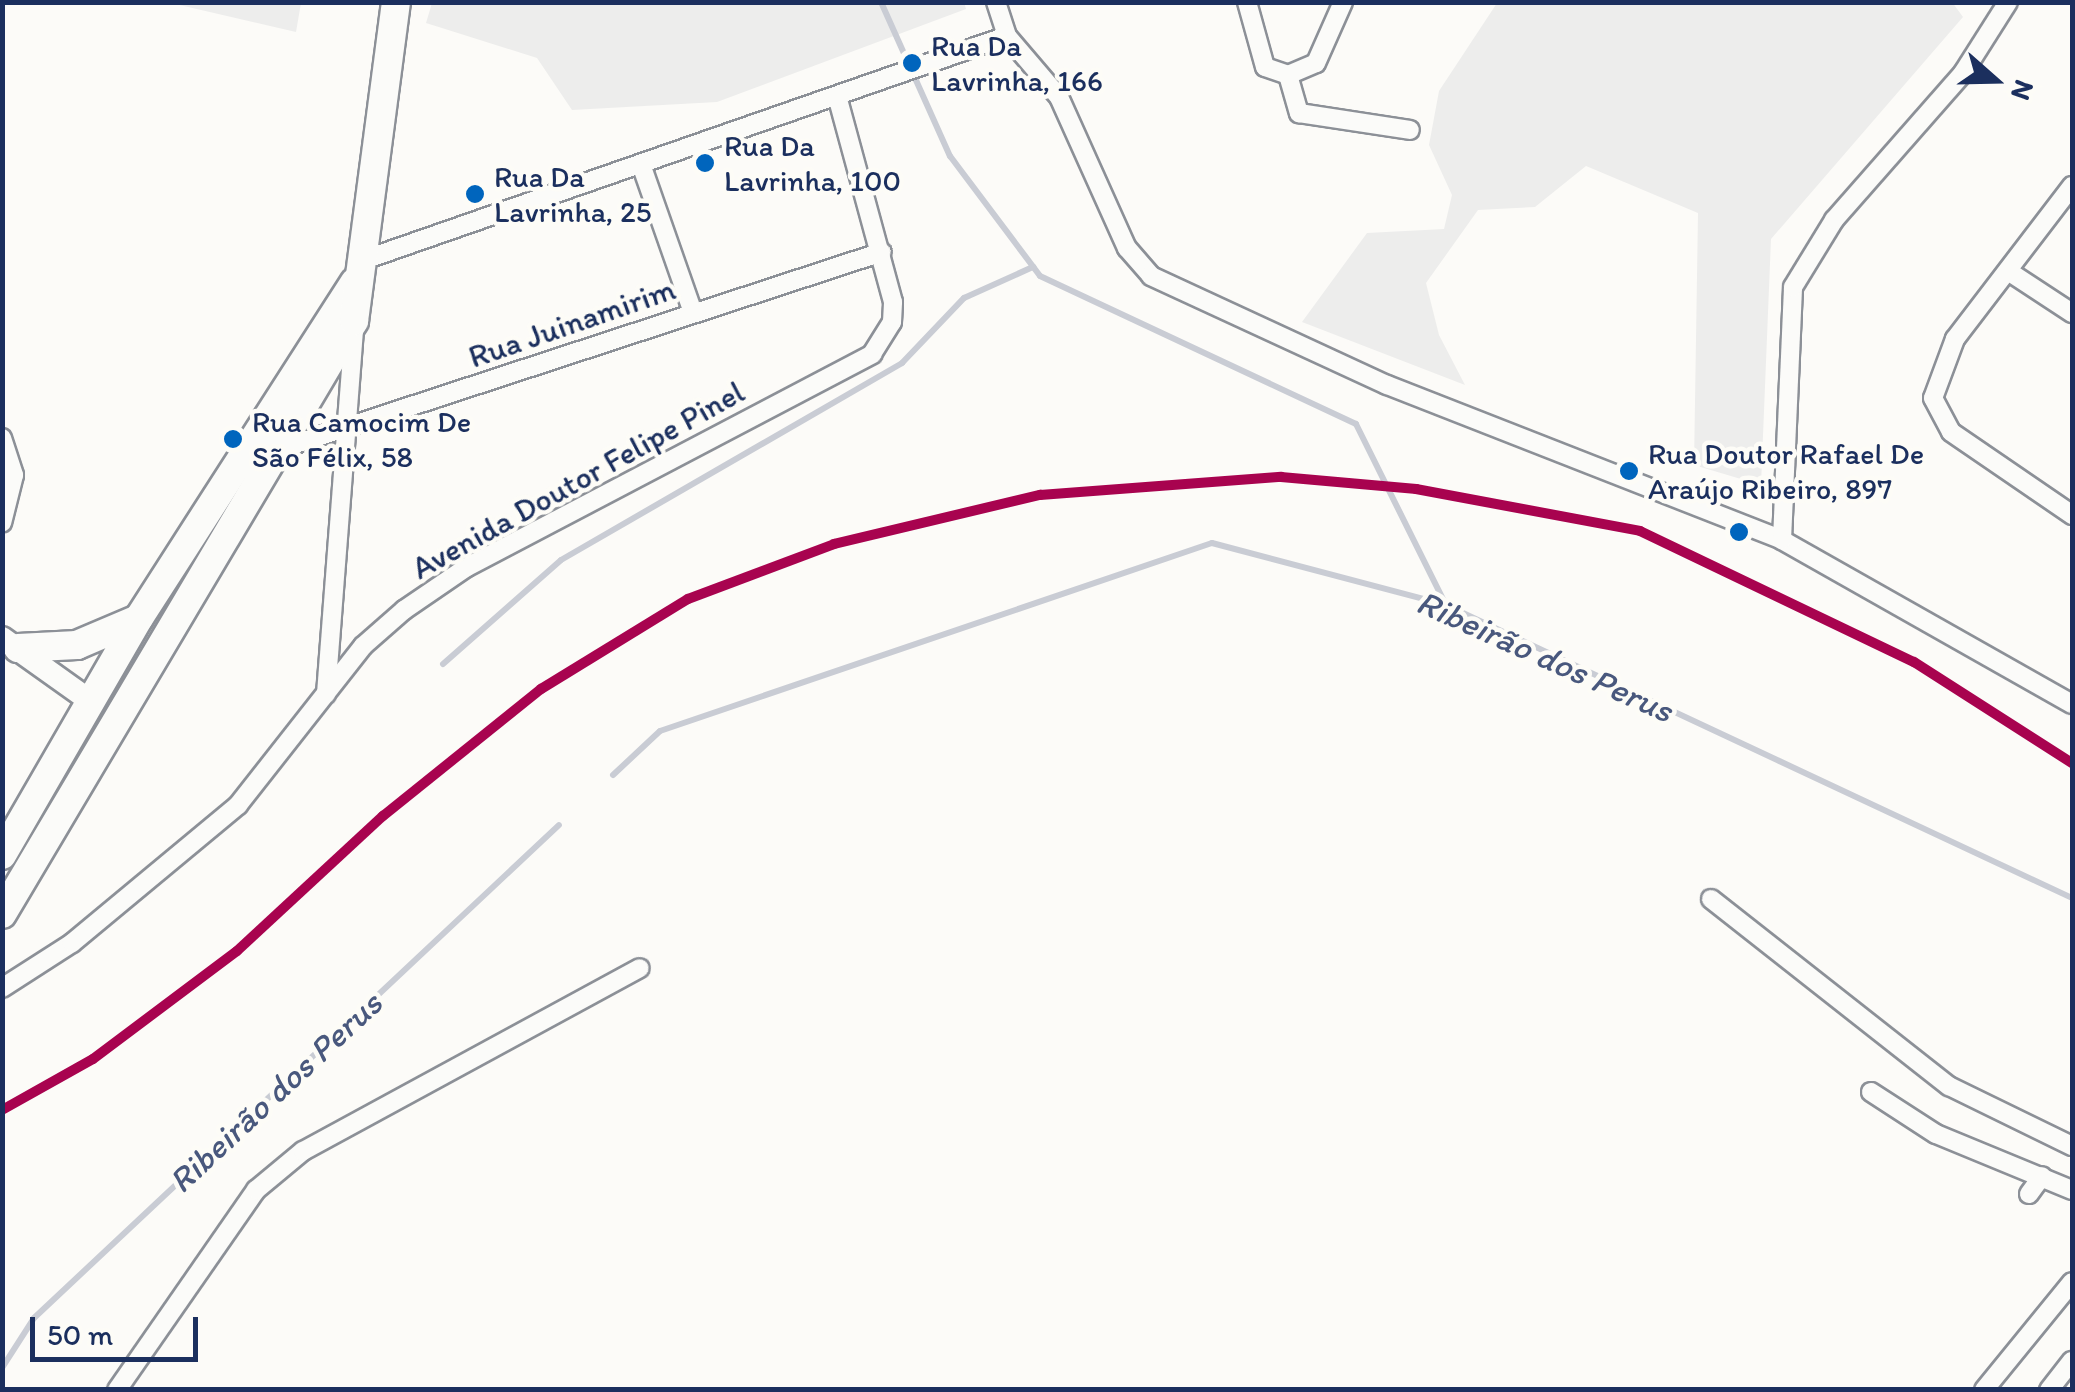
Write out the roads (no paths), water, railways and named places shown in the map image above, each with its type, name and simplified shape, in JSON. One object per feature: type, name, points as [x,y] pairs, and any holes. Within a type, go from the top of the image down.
[{"type":"main road","points":[[2,856],[43,812],[280,449],[354,322],[356,272],[396,2]]},
{"type":"main road","points":[[2,914],[90,700],[356,272]]},
{"type":"main road","points":[[10,643],[77,645],[139,618]]},
{"type":"street","points":[[996,2],[1006,36],[1059,97],[1127,248],[1183,296],[1782,540],[2072,704]]},
{"type":"street","points":[[1247,2],[1265,67],[1288,75],[1316,63],[1342,2]]},
{"type":"street","points":[[1782,540],[1793,287],[1834,220],[1963,72],[2008,2]]},
{"type":"street","points":[[356,272],[1006,36]]},
{"type":"street","points":[[1288,75],[1299,113],[1410,130]]},
{"type":"street","name":"Avenida Doutor Felipe Pinel","points":[[2,988],[72,943],[238,805],[363,646],[467,567],[872,354],[892,322],[882,252],[837,96]]},
{"type":"street","points":[[642,167],[693,314]]},
{"type":"street","points":[[2072,186],[1954,339],[1939,373],[1936,415],[2072,515]]},
{"type":"street","name":"Rua Juinamirim","points":[[280,449],[882,252]]},
{"type":"street","points":[[2008,271],[2072,314]]},
{"type":"street","points":[[326,694],[354,322]]},
{"type":"street","points":[[2,438],[14,475],[2,523]]},
{"type":"street","points":[[10,643],[90,700]]},
{"type":"street","points":[[1711,899],[1949,1086],[2072,1146]]},
{"type":"street","points":[[116,1390],[256,1190],[302,1151],[640,968]]},
{"type":"street","points":[[1871,1092],[1936,1134],[2072,1190]]},
{"type":"street","points":[[2029,1194],[2042,1176]]},
{"type":"street","points":[[1984,1390],[2072,1282]]},
{"type":"street","points":[[2050,1390],[2072,1361]]},
{"type":"waterway","points":[[881,2],[950,156],[1040,276],[1356,424],[1446,605]]},
{"type":"waterway","points":[[443,664],[561,560],[902,363],[964,298],[1033,267]]},
{"type":"waterway","name":"Ribeirão dos Perus","points":[[613,775],[660,731],[1212,543],[1446,605],[2072,898]]},
{"type":"waterway","name":"Ribeirão dos Perus","points":[[2,1368],[34,1318],[559,825]]},
{"type":"place","name":"Rua Da Lavrinha, 166","points":[[912,63]]},
{"type":"place","name":"Rua Da Lavrinha, 100","points":[[705,163]]},
{"type":"place","name":"Rua Da Lavrinha, 25","points":[[475,194]]},
{"type":"place","name":"Rua Camocim De São Félix, 58","points":[[233,439]]},
{"type":"place","name":"Rua Doutor Rafael De Araújo Ribeiro, 897","points":[[1629,471]]}]
